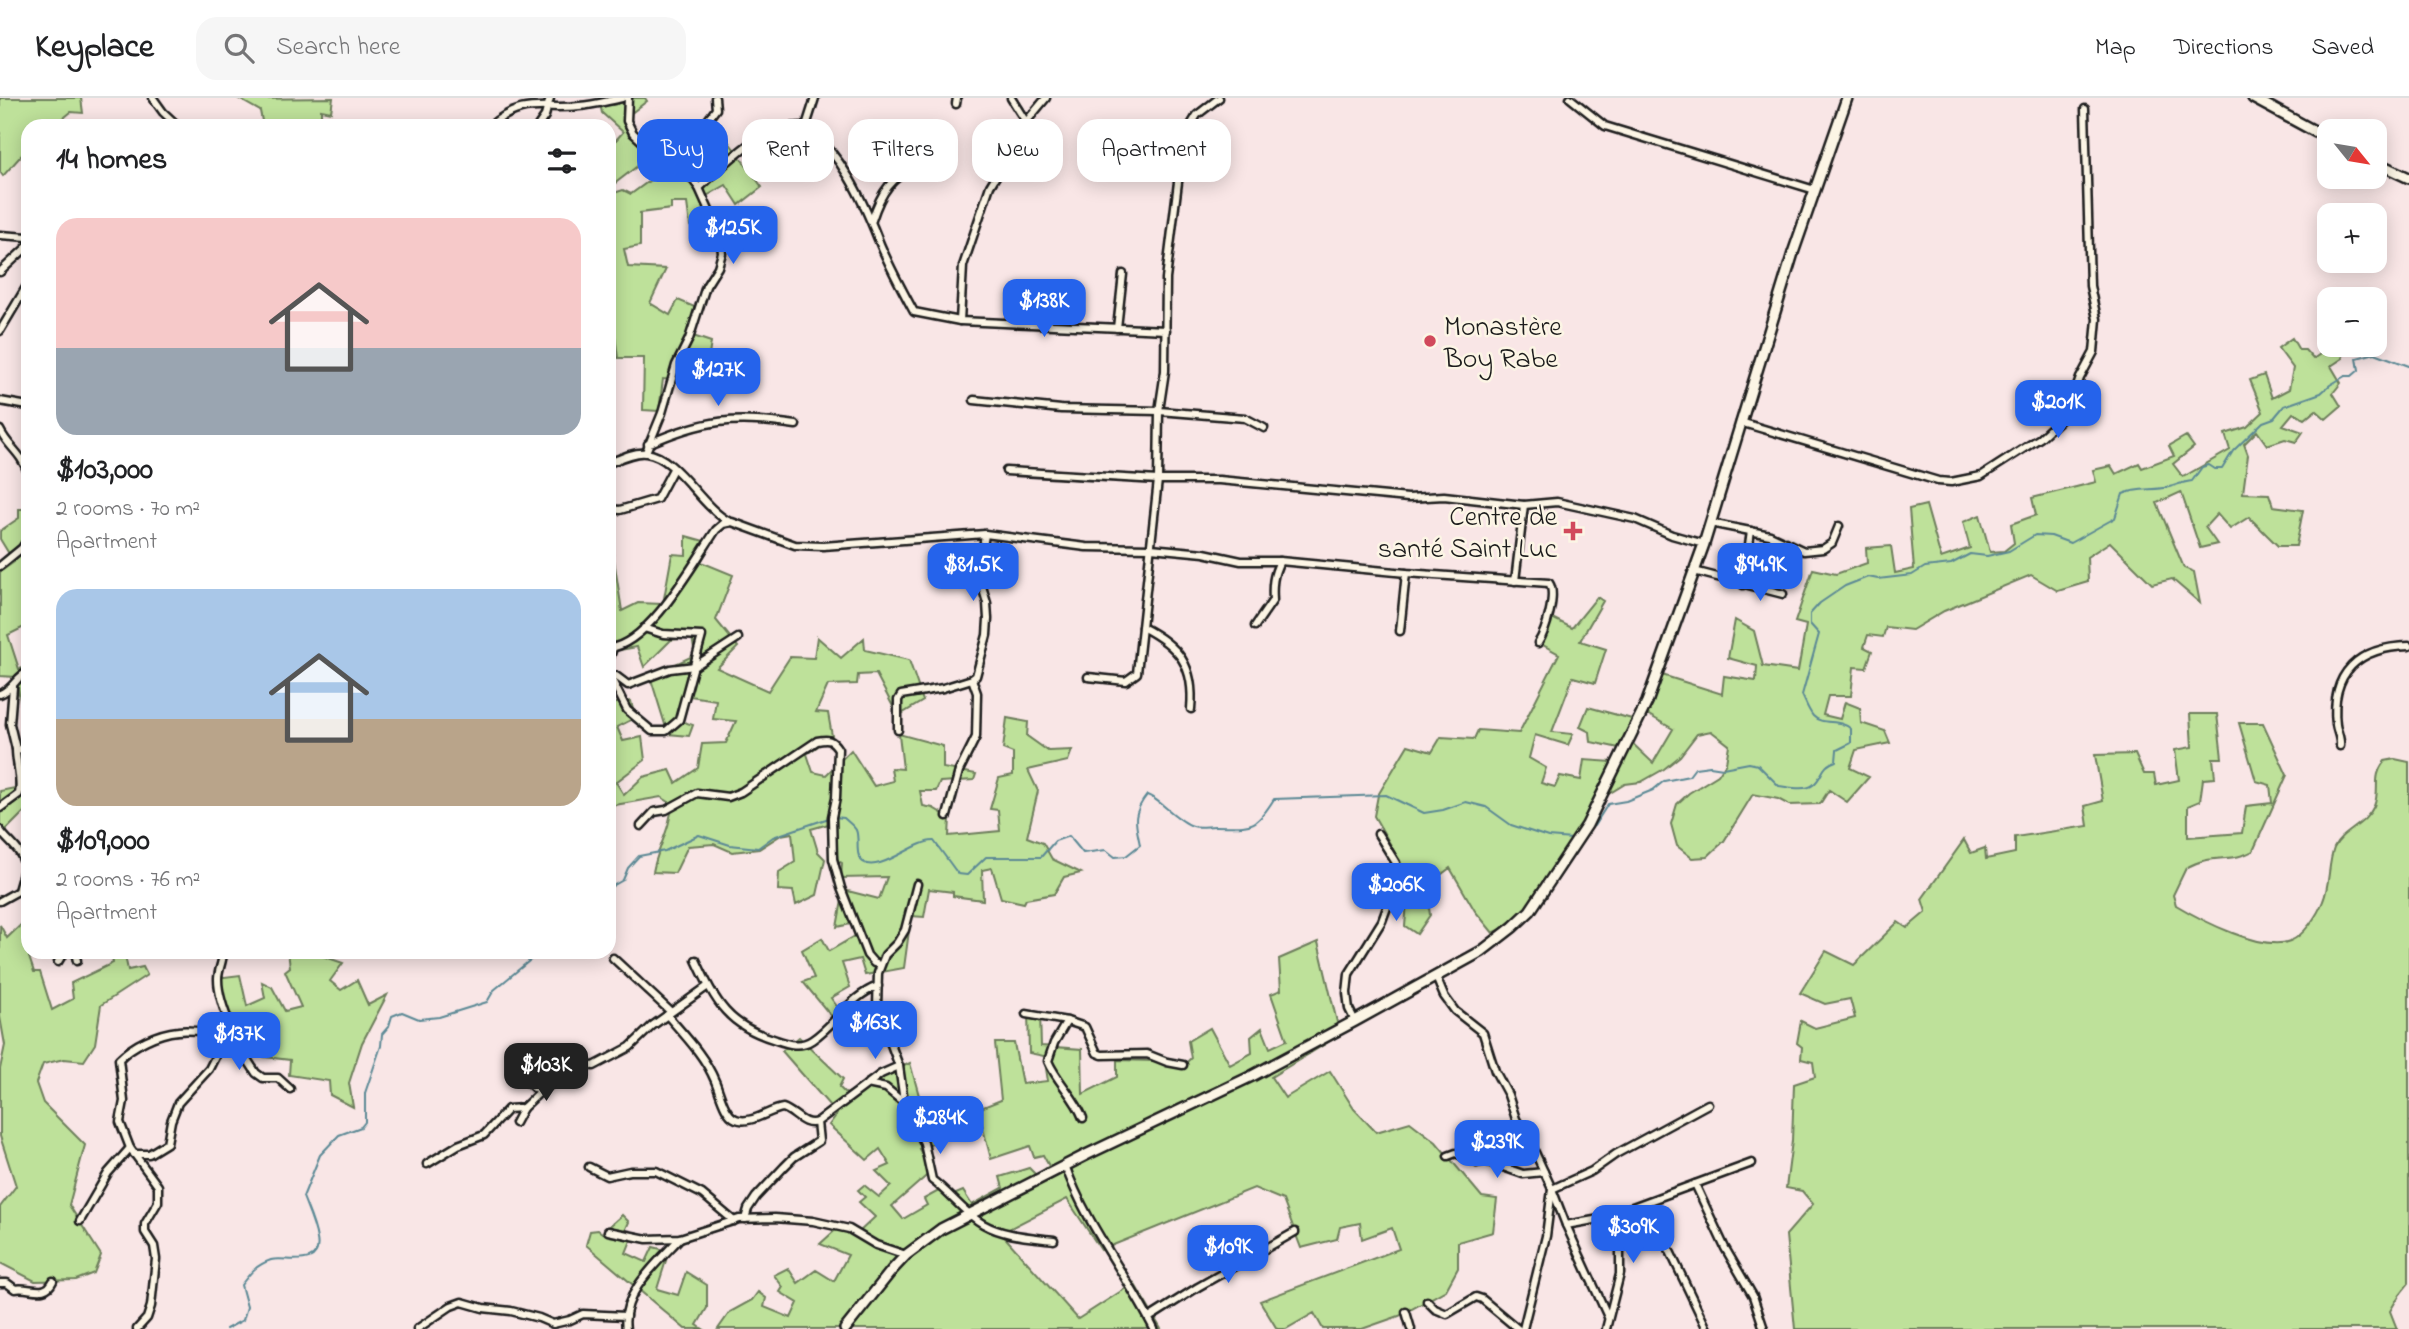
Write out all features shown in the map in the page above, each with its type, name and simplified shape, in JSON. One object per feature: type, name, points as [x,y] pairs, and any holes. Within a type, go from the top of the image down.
[{"type":"main road","points":[[845,1329],[906,1255],[941,1229],[1243,1080],[1355,1021],[1482,951],[1514,928],[1530,911],[1587,825],[1647,702],[1704,544],[1740,422],[1847,98]]},
{"type":"main road","points":[[2253,98],[2317,133]]},
{"type":"main road","points":[[2387,168],[2409,178]]},
{"type":"street","points":[[153,98],[170,119]]},
{"type":"street","points":[[498,119],[532,105],[549,102],[578,106],[622,98]]},
{"type":"street","points":[[628,98],[627,121],[633,133],[660,158],[690,176],[697,185],[720,235],[722,253],[718,267],[706,286],[646,452]]},
{"type":"street","points":[[697,185],[696,154],[701,129],[716,109],[715,98]]},
{"type":"street","points":[[808,119],[815,98]]},
{"type":"street","points":[[1011,98],[1024,119]]},
{"type":"street","points":[[1028,119],[1045,98]]},
{"type":"street","points":[[1088,677],[1126,681],[1137,673],[1158,480],[1159,411],[1165,371],[1166,279],[1170,239],[1183,149],[1191,125],[1197,115],[1219,98]]},
{"type":"street","points":[[1570,98],[1605,126],[1815,190]]},
{"type":"street","points":[[543,119],[549,102]]},
{"type":"street","points":[[1740,422],[1938,481],[1951,482],[1981,476],[2040,438],[2065,415],[2094,352],[2097,319],[2090,286],[2085,109]]},
{"type":"street","points":[[697,185],[742,150]]},
{"type":"street","points":[[834,154],[842,162],[872,220],[878,239],[914,312],[960,321],[1151,327],[1166,330]]},
{"type":"street","points":[[872,220],[880,197],[891,182]]},
{"type":"street","points":[[960,321],[963,266],[992,182]]},
{"type":"street","points":[[0,235],[21,236]]},
{"type":"street","points":[[0,272],[21,252]]},
{"type":"street","points":[[1117,328],[1123,274]]},
{"type":"street","points":[[0,331],[21,296]]},
{"type":"street","points":[[974,400],[1061,409],[1159,411],[1245,418],[1264,428]]},
{"type":"street","points":[[0,401],[21,405]]},
{"type":"street","points":[[648,444],[679,430],[716,422],[754,419],[796,425]]},
{"type":"street","points":[[0,430],[21,455]]},
{"type":"street","points":[[616,461],[646,452],[664,460],[709,509],[732,522],[795,545],[823,547],[985,534],[1086,548],[1151,548],[1204,553],[1241,561],[1280,561],[1549,583],[1552,585],[1547,624],[1538,643]]},
{"type":"street","points":[[616,510],[657,499],[673,469]]},
{"type":"street","points":[[1006,471],[1158,480],[1219,480],[1409,498],[1444,496],[1524,505],[1557,502],[1635,519],[1672,535],[1704,544]]},
{"type":"street","points":[[1515,581],[1524,505]]},
{"type":"street","points":[[616,647],[628,643],[655,619],[716,530],[723,524],[732,522]]},
{"type":"street","points":[[1710,523],[1770,535],[1798,550],[1811,552],[1832,543],[1839,526]]},
{"type":"street","points":[[1743,585],[1751,531]]},
{"type":"street","points":[[898,730],[898,700],[901,695],[943,688],[976,676],[987,635],[988,603],[979,576],[985,534]]},
{"type":"street","points":[[0,566],[21,549]]},
{"type":"street","points":[[1255,626],[1273,600],[1274,572],[1280,561]]},
{"type":"street","points":[[1694,571],[1783,594]]},
{"type":"street","points":[[1400,631],[1405,573]]},
{"type":"street","points":[[1142,626],[1169,642],[1178,653],[1190,680],[1191,709]]},
{"type":"street","points":[[616,687],[627,710],[652,731],[666,731],[679,720],[702,636],[663,634],[643,628]]},
{"type":"street","points":[[616,677],[628,685],[670,669],[695,666],[738,638]]},
{"type":"street","points":[[2340,746],[2336,725],[2336,695],[2344,674],[2362,655],[2380,648],[2409,646]]},
{"type":"street","points":[[0,694],[13,687],[21,677]]},
{"type":"street","points":[[947,816],[959,771],[976,737],[976,693],[972,679]]},
{"type":"street","points":[[0,808],[19,794],[20,780],[10,724],[13,687]]},
{"type":"street","points":[[641,826],[654,812],[666,810],[697,793],[728,797],[741,792],[817,741],[828,739],[834,742],[838,749],[836,799],[832,817],[833,859],[841,888],[867,955],[880,965]]},
{"type":"street","points":[[16,749],[21,749]]},
{"type":"street","points":[[0,830],[21,856]]},
{"type":"street","points":[[1355,1021],[1348,1001],[1349,974],[1382,921],[1395,877],[1396,863],[1378,834]]},
{"type":"street","points":[[18,891],[21,879]]},
{"type":"street","points":[[917,884],[905,930],[880,965],[877,1007],[899,1066],[904,1103],[924,1143],[932,1180],[983,1224],[1002,1232],[1054,1240]]},
{"type":"street","points":[[0,901],[21,890]]},
{"type":"street","points":[[222,959],[218,977],[219,992],[228,1018],[256,1073],[263,1078],[278,1077],[290,1089]]},
{"type":"street","points":[[614,959],[669,1014],[692,1042],[706,1064],[729,1114],[737,1119],[747,1119],[783,1108],[811,1124],[881,1074],[899,1066]]},
{"type":"street","points":[[696,960],[708,986],[730,1018],[744,1028],[787,1044],[801,1045],[811,1040],[859,995],[878,986]]},
{"type":"street","points":[[1436,977],[1444,996],[1455,1011],[1483,1033],[1495,1072],[1552,1189],[1608,1317]]},
{"type":"street","points":[[515,1123],[523,1108],[542,1090],[581,1065],[594,1066],[630,1047],[708,986]]},
{"type":"street","points":[[1026,1014],[1085,1027],[1097,1053],[1102,1055],[1147,1054],[1183,1065]]},
{"type":"street","points":[[132,1151],[149,1154],[167,1143],[178,1103],[209,1069],[216,1055],[220,1028],[228,1018]]},
{"type":"street","points":[[1067,1021],[1048,1061],[1052,1072],[1078,1106],[1083,1118]]},
{"type":"street","points":[[137,1329],[147,1318],[151,1306],[156,1259],[153,1246],[147,1238],[145,1224],[158,1202],[158,1186],[132,1151],[120,1122],[124,1101],[119,1059],[130,1049],[158,1036],[178,1030],[206,1033],[220,1028]]},
{"type":"street","points":[[514,1070],[534,1088],[542,1090]]},
{"type":"street","points":[[867,1084],[886,1088],[904,1103]]},
{"type":"street","points":[[1552,1189],[1592,1171],[1616,1154],[1708,1104]]},
{"type":"street","points":[[427,1164],[458,1145],[484,1135],[508,1109],[523,1108]]},
{"type":"street","points":[[745,1219],[756,1197],[784,1167],[819,1141],[817,1122]]},
{"type":"street","points":[[80,1221],[108,1173],[132,1151]]},
{"type":"street","points":[[1448,1156],[1456,1153],[1477,1163],[1486,1161],[1523,1174],[1544,1172]]},
{"type":"street","points":[[1566,1225],[1600,1219],[1752,1163]]},
{"type":"street","points":[[1065,1166],[1081,1205],[1154,1329]]},
{"type":"street","points":[[589,1167],[607,1176],[630,1171],[656,1171],[702,1194],[734,1221]]},
{"type":"street","points":[[1695,1184],[1725,1248],[1753,1296],[1764,1329]]},
{"type":"street","points":[[1427,1301],[1435,1309],[1447,1314],[1476,1297],[1521,1329],[1546,1236],[1552,1189]]},
{"type":"street","points":[[1647,1203],[1707,1329]]},
{"type":"street","points":[[1606,1329],[1620,1274],[1620,1236],[1635,1206]]},
{"type":"street","points":[[608,1231],[647,1239],[680,1238],[734,1221],[775,1218],[835,1224],[861,1234],[886,1249],[906,1255]]},
{"type":"street","points":[[1149,1318],[1295,1232]]},
{"type":"street","points":[[626,1329],[626,1316],[634,1293],[680,1238]]},
{"type":"street","points":[[0,1283],[8,1283],[15,1289],[24,1287],[46,1291],[50,1289],[53,1281]]},
{"type":"street","points":[[417,1329],[451,1306],[463,1302],[483,1308],[511,1311],[553,1324],[583,1314],[626,1316]]},
{"type":"street","points":[[1406,1312],[1411,1329]]},
{"type":"green space","points":[[0,98],[81,98],[83,113],[71,112],[62,119],[21,119],[21,156],[3,176],[0,172]]},
{"type":"green space","points":[[333,98],[331,112],[321,110],[321,119],[262,119],[260,111],[239,99]]},
{"type":"green space","points":[[599,98],[645,98],[647,101],[625,118],[637,133],[637,166],[616,183],[616,140],[623,132],[616,126],[616,119],[609,119],[602,113]]},
{"type":"green space","points":[[728,141],[742,160],[742,182],[758,182],[762,187],[739,205],[726,185],[703,198],[709,208],[701,222],[690,226],[687,203],[671,203],[671,209],[640,213],[640,246],[624,249],[628,267],[666,269],[650,303],[670,315],[678,300],[697,308],[690,335],[711,342],[706,376],[697,374],[695,382],[663,379],[659,411],[643,410],[644,358],[618,358],[616,343],[616,192],[623,190],[631,194],[648,182],[728,182]]},
{"type":"green space","points":[[2292,338],[2299,350],[2305,350],[2313,359],[2317,356],[2343,357],[2331,366],[2341,383],[2333,393],[2341,406],[2326,419],[2316,410],[2305,419],[2293,413],[2283,425],[2303,432],[2296,442],[2285,439],[2267,445],[2257,431],[2244,444],[2248,455],[2243,493],[2269,494],[2273,506],[2303,510],[2296,546],[2278,546],[2249,517],[2230,529],[2217,514],[2205,527],[2217,544],[2200,548],[2181,492],[2157,503],[2184,568],[2194,572],[2200,603],[2172,579],[2152,584],[2110,542],[2087,557],[2088,582],[2058,591],[2031,575],[1944,611],[1912,630],[1886,627],[1883,637],[1868,635],[1864,647],[1872,651],[1866,668],[1854,667],[1851,696],[1828,696],[1823,715],[1840,719],[1845,702],[1860,708],[1861,723],[1885,731],[1890,743],[1856,750],[1850,768],[1869,777],[1847,802],[1829,790],[1820,804],[1789,805],[1778,799],[1753,794],[1724,841],[1707,857],[1692,858],[1677,846],[1671,824],[1677,804],[1718,775],[1726,763],[1729,745],[1711,731],[1697,734],[1680,756],[1664,769],[1641,782],[1625,784],[1607,795],[1576,851],[1534,914],[1493,933],[1475,911],[1450,868],[1426,886],[1430,915],[1417,934],[1405,926],[1404,880],[1396,856],[1374,816],[1378,795],[1408,745],[1432,752],[1441,737],[1474,739],[1478,730],[1519,733],[1559,654],[1541,644],[1550,617],[1572,628],[1597,597],[1603,601],[1580,641],[1606,649],[1595,683],[1573,677],[1552,732],[1573,734],[1568,745],[1535,735],[1529,758],[1546,768],[1541,783],[1555,787],[1560,776],[1581,780],[1584,760],[1613,762],[1619,748],[1591,742],[1590,732],[1580,727],[1588,707],[1632,719],[1662,675],[1722,694],[1724,676],[1756,681],[1757,666],[1728,658],[1735,620],[1754,631],[1763,666],[1798,671],[1806,625],[1795,622],[1813,569],[1836,574],[1867,563],[1866,548],[1891,546],[1895,573],[1914,569],[1909,509],[1926,505],[1941,558],[1970,548],[1963,522],[1980,515],[1990,552],[2004,551],[2014,543],[2011,524],[2036,515],[2032,498],[2096,482],[2093,470],[2111,466],[2116,474],[2139,463],[2142,468],[2174,456],[2169,446],[2186,436],[2194,447],[2173,464],[2183,477],[2230,450],[2225,434],[2247,427],[2263,412],[2250,380],[2264,375],[2272,398],[2289,389],[2293,368],[2278,348]],"holes":[[[1647,714],[1673,729],[1653,763],[1632,743]]]},
{"type":"green space","points":[[21,509],[21,628],[8,635],[21,669],[20,699],[16,677],[0,676],[0,572],[14,562],[0,539],[0,531],[19,518]]},
{"type":"green space","points":[[686,536],[711,543],[701,562],[733,575],[716,620],[738,647],[717,668],[768,691],[790,657],[814,658],[817,637],[841,658],[864,638],[865,650],[909,660],[923,701],[898,716],[876,674],[858,675],[857,684],[828,685],[816,712],[828,713],[832,736],[807,754],[813,772],[826,775],[851,750],[874,786],[893,781],[891,768],[903,769],[899,734],[943,746],[943,768],[976,774],[974,780],[940,782],[936,791],[920,791],[923,806],[933,808],[950,818],[949,836],[1000,831],[998,810],[990,809],[999,778],[1013,775],[1013,753],[1003,749],[1007,718],[1028,722],[1027,736],[1048,751],[1072,750],[1068,761],[1028,770],[1038,791],[1027,837],[1043,843],[1052,859],[1081,873],[1064,877],[1054,894],[1026,899],[1024,903],[1001,898],[992,868],[982,870],[983,900],[929,889],[924,917],[911,916],[904,968],[865,975],[860,959],[842,963],[850,987],[831,998],[841,1012],[831,1016],[803,982],[814,978],[802,950],[822,938],[829,951],[855,936],[851,924],[837,927],[844,890],[879,899],[887,877],[841,878],[842,863],[838,861],[832,823],[811,829],[818,852],[825,859],[817,895],[796,905],[793,891],[778,890],[779,872],[795,862],[792,833],[781,835],[759,849],[732,852],[714,844],[688,846],[675,873],[653,872],[672,804],[661,797],[616,805],[616,782],[624,795],[643,777],[670,770],[676,783],[698,768],[702,744],[726,743],[736,721],[713,719],[716,700],[690,696],[681,721],[693,725],[689,736],[668,734],[650,676],[695,655],[692,637],[671,640],[644,667],[637,647],[616,651],[616,573],[622,611],[638,603],[663,604],[672,554],[686,555]]},
{"type":"green space","points":[[631,701],[635,718],[617,727],[623,741],[642,737],[645,760],[616,782],[616,703]]},
{"type":"green space","points":[[2190,714],[2217,714],[2222,758],[2213,758],[2215,778],[2203,779],[2200,801],[2188,806],[2188,837],[2242,833],[2246,806],[2272,803],[2270,785],[2256,781],[2239,723],[2263,723],[2287,775],[2253,851],[2237,857],[2195,863],[2186,868],[2173,895],[2176,905],[2200,918],[2232,933],[2264,942],[2290,941],[2310,924],[2325,894],[2334,848],[2342,837],[2365,819],[2374,806],[2381,767],[2385,761],[2395,759],[2409,762],[2409,1283],[2390,1311],[2397,1329],[1795,1329],[1786,1235],[1813,1204],[1802,1191],[1786,1188],[1792,1141],[1794,1084],[1815,1077],[1813,1062],[1801,1059],[1802,1047],[1797,1043],[1801,1021],[1815,1028],[1855,1018],[1850,999],[1825,1004],[1800,993],[1826,951],[1854,965],[1898,922],[1907,928],[1926,912],[1922,899],[1964,840],[1971,853],[1985,848],[1986,859],[2015,853],[2015,837],[2088,826],[2085,806],[2103,801],[2095,755],[2135,754],[2144,774],[2154,774],[2156,785],[2179,780],[2175,750],[2192,747]]},
{"type":"green space","points":[[16,774],[21,774],[21,815],[6,830],[0,828],[0,791],[15,788]]},
{"type":"green space","points":[[0,925],[7,938],[21,925],[21,959],[30,959],[34,972],[40,972],[52,1010],[73,999],[71,983],[113,963],[112,959],[126,959],[128,970],[143,967],[147,975],[101,1005],[95,1044],[84,1061],[64,1059],[43,1064],[36,1083],[43,1103],[85,1145],[69,1205],[101,1255],[94,1273],[76,1280],[35,1281],[0,1263],[0,1207],[16,1186],[0,1136],[0,1069],[5,1045],[0,1017]]},
{"type":"green space","points":[[1318,942],[1340,1035],[1271,1077],[1285,1098],[1330,1071],[1354,1109],[1376,1132],[1410,1122],[1436,1142],[1482,1197],[1497,1199],[1493,1232],[1458,1242],[1458,1268],[1446,1290],[1399,1316],[1362,1329],[1323,1329],[1314,1313],[1286,1329],[1277,1329],[1260,1301],[1399,1249],[1392,1228],[1362,1239],[1360,1223],[1340,1227],[1337,1239],[1301,1248],[1283,1200],[1254,1188],[1101,1250],[1067,1199],[1001,1233],[1078,1319],[1134,1283],[1161,1329],[718,1329],[730,1312],[752,1300],[758,1292],[766,1298],[764,1307],[791,1318],[798,1303],[780,1292],[783,1287],[774,1275],[788,1268],[798,1283],[816,1270],[834,1281],[848,1255],[820,1244],[842,1224],[857,1234],[875,1217],[859,1202],[865,1197],[858,1190],[864,1185],[879,1197],[891,1186],[876,1171],[890,1165],[880,1149],[867,1160],[829,1125],[837,1114],[782,1051],[799,1037],[843,1079],[839,1087],[846,1094],[910,1063],[926,1121],[962,1114],[966,1125],[942,1140],[919,1149],[932,1171],[892,1206],[903,1219],[927,1205],[924,1199],[944,1188],[949,1197],[963,1191],[972,1205],[1003,1188],[1000,1177],[1029,1168],[1036,1175],[1049,1166],[1043,1155],[1034,1157],[1030,1146],[991,1159],[978,1109],[1001,1100],[995,1043],[1014,1043],[1022,1084],[1048,1081],[1044,1056],[1029,1053],[1028,1012],[1040,1013],[1041,1046],[1082,1049],[1083,1094],[1117,1077],[1117,1060],[1155,1061],[1181,1068],[1191,1058],[1188,1041],[1210,1028],[1230,1065],[1252,1053],[1251,1037],[1262,1028],[1270,1048],[1287,1040],[1271,994],[1281,990],[1279,959]]},
{"type":"green space","points":[[289,959],[331,959],[343,963],[330,981],[341,990],[357,980],[368,1005],[387,995],[362,1043],[349,1083],[353,1107],[330,1095],[329,1081],[289,1075],[290,1060],[248,1055],[244,1035],[233,1034],[216,978],[240,975],[247,1006],[265,998],[262,982],[272,987],[285,1011],[301,1007],[285,971],[290,967]]},
{"type":"green space","points":[[622,1215],[629,1222],[624,1233],[632,1238],[626,1253],[646,1262],[653,1247],[669,1251],[657,1289],[678,1295],[686,1272],[707,1285],[707,1308],[697,1325],[703,1329],[685,1329],[586,1245],[590,1231],[598,1230],[602,1233]]},
{"type":"waterway","points":[[1591,827],[1608,804],[1626,801],[1653,790],[1664,781],[1689,776],[1695,768],[1723,768],[1749,763],[1758,765],[1779,786],[1802,788],[1813,785],[1825,768],[1836,761],[1837,750],[1851,743],[1851,729],[1842,724],[1817,719],[1802,695],[1819,634],[1810,624],[1810,614],[1820,603],[1845,586],[1868,577],[1878,579],[1912,575],[1925,567],[1951,564],[1970,554],[1987,556],[2009,551],[2035,535],[2051,536],[2070,543],[2115,518],[2123,494],[2192,481],[2202,467],[2209,465],[2222,469],[2233,451],[2263,422],[2274,418],[2284,406],[2321,393],[2345,376],[2352,376],[2359,370],[2357,358],[2375,353],[2409,366]]},
{"type":"waterway","points":[[835,817],[844,818],[856,830],[859,855],[863,862],[878,864],[926,842],[934,841],[958,874],[967,875],[986,857],[1041,857],[1055,841],[1069,836],[1083,853],[1106,850],[1115,857],[1126,856],[1140,845],[1137,814],[1147,795],[1195,827],[1244,826],[1256,822],[1274,799],[1386,795],[1424,813],[1466,802],[1486,807],[1511,825],[1548,837],[1572,839]]},
{"type":"waterway","points":[[616,884],[623,880],[628,868],[639,856],[665,851],[699,835],[730,845],[758,848],[773,837],[829,818]]},
{"type":"waterway","points":[[226,1329],[243,1320],[247,1307],[241,1285],[261,1264],[277,1259],[301,1260],[314,1255],[317,1239],[303,1197],[320,1155],[339,1135],[361,1127],[365,1122],[365,1093],[381,1046],[382,1034],[389,1026],[392,1016],[402,1012],[419,1019],[439,1017],[487,1002],[494,990],[532,959]]},
{"type":"place","name":"Monastère Boy Rabe","points":[[1430,341]]},
{"type":"place","name":"Centre de santé Saint Luc","points":[[1573,531]]}]
